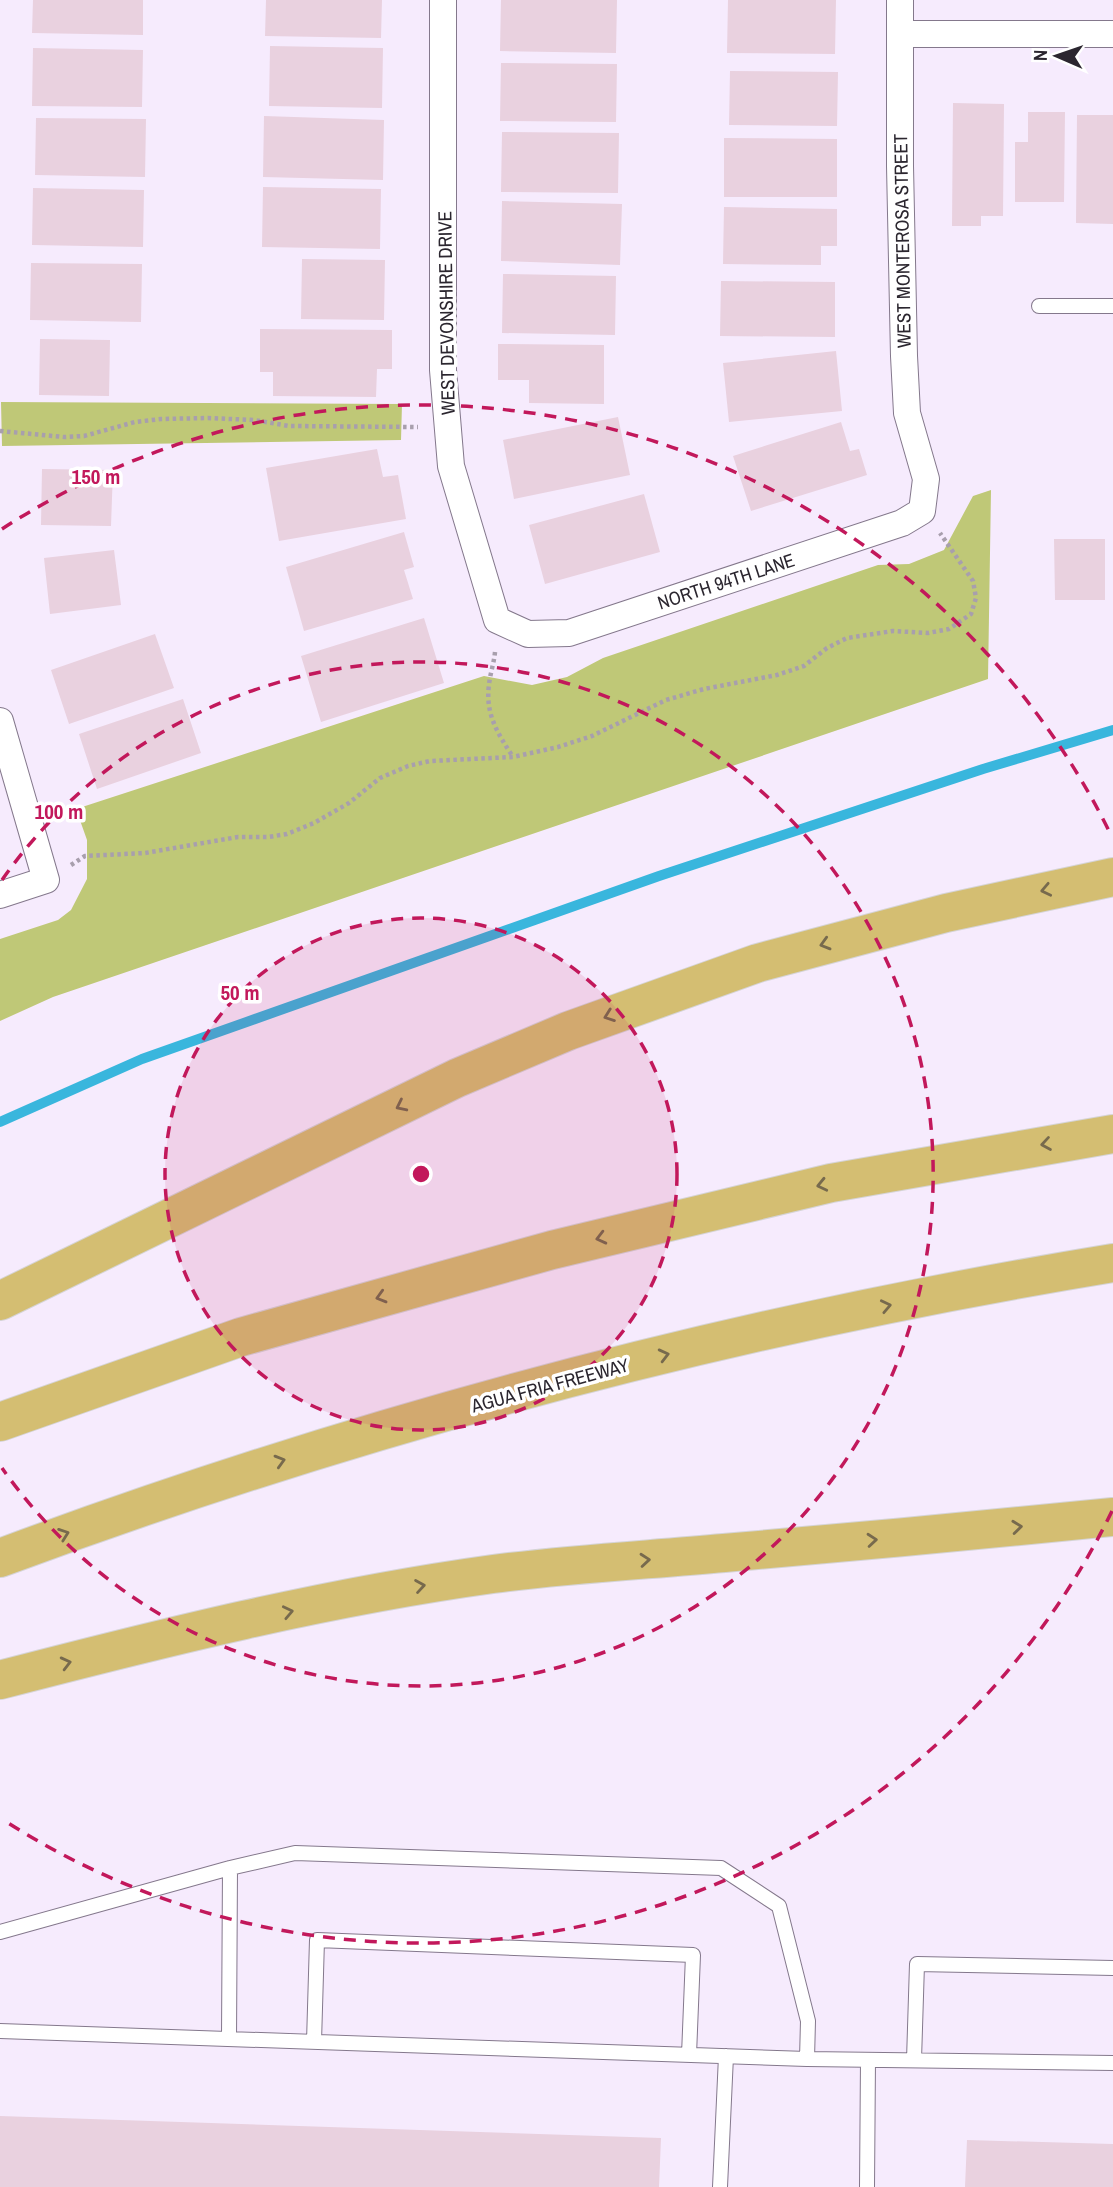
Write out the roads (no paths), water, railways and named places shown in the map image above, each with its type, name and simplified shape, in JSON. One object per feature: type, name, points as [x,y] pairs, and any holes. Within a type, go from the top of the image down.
[{"type":"highway","points":[[0,1301],[457,1078],[568,1031],[785,956],[946,913],[1113,877]]},
{"type":"highway","points":[[0,1422],[241,1337],[552,1250],[831,1182],[1113,1134]]},
{"type":"highway","name":"AGUA FRIA FREEWAY","points":[[0,1558],[98,1521],[237,1474],[494,1399],[757,1332],[1113,1263]]},
{"type":"highway","points":[[0,1680],[238,1622],[407,1588],[495,1574],[1113,1517]]},
{"type":"street","name":"WEST DEVONSHIRE DRIVE","points":[[443,0],[443,370],[451,466],[497,620]]},
{"type":"street","name":"WEST MONTEROSA STREET","points":[[900,0],[900,166],[907,413],[926,479],[922,511]]},
{"type":"street","points":[[900,34],[1113,34]]},
{"type":"street","name":"NORTH 94TH LANE","points":[[497,620],[528,634],[569,633],[902,523],[922,511]]},
{"type":"street","points":[[0,721],[46,880],[0,895]]},
{"type":"lane","points":[[1039,306],[1113,306]]},
{"type":"lane","points":[[0,1933],[230,1868],[295,1853],[721,1868],[779,1906],[808,2021],[807,2059]]},
{"type":"lane","points":[[229,2039],[230,1868]]},
{"type":"lane","points":[[314,2042],[317,1940],[693,1955],[689,2055]]},
{"type":"lane","points":[[914,2060],[917,1964],[1113,1968]]},
{"type":"lane","points":[[0,2031],[807,2059],[1113,2063]]},
{"type":"lane","points":[[720,2187],[726,2056]]},
{"type":"lane","points":[[867,2187],[868,2060]]},
{"type":"waterway","points":[[0,1122],[142,1059],[659,876],[983,769],[1113,730]]}]
